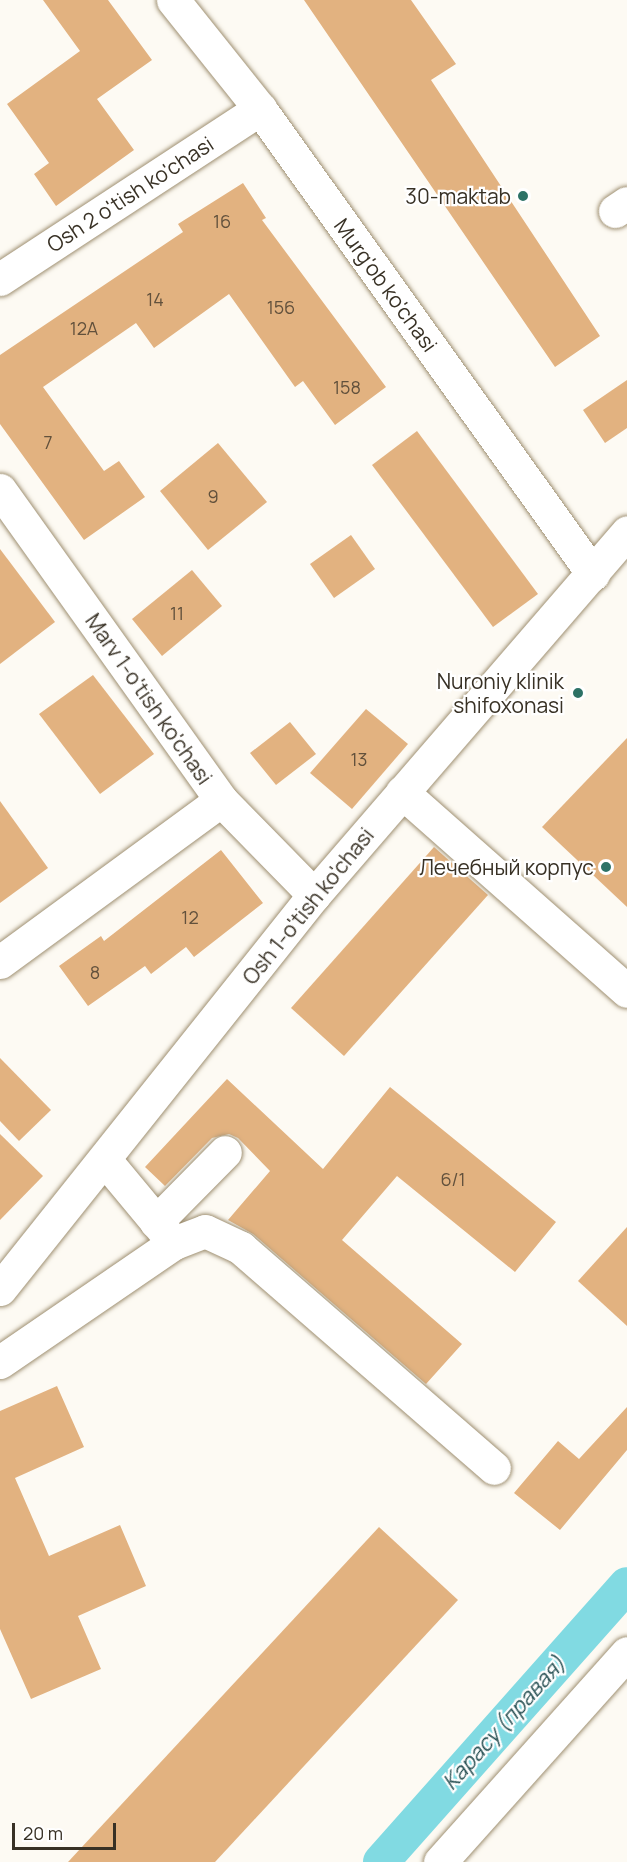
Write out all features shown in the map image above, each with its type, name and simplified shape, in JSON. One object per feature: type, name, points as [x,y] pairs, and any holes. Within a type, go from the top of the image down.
[{"type":"street","name":"Murg'ob ko'chasi","points":[[173,0],[260,109],[593,574]]},
{"type":"street","name":"Osh 2 o'tish ko'chasi","points":[[0,279],[260,109]]},
{"type":"street","name":"Marv 1-o'tish ko'chasi","points":[[0,490],[221,800],[314,895]]},
{"type":"street","name":"Osh 1-o'tish ko'chasi","points":[[0,1289],[106,1161],[314,895],[627,533]]},
{"type":"street","points":[[402,792],[627,991]]},
{"type":"street","points":[[0,962],[221,800]]},
{"type":"street","points":[[0,1362],[165,1233],[225,1152]]},
{"type":"street","points":[[106,1161],[165,1233]]},
{"type":"street","points":[[165,1233],[205,1232],[241,1248],[494,1467]]},
{"type":"street","points":[[440,1862],[627,1653]]},
{"type":"building","points":[[43,0],[108,0],[152,60],[97,99],[134,150],[56,206],[34,174],[49,163],[7,104],[80,51]]},
{"type":"building","points":[[304,0],[411,0],[456,64],[431,80],[600,336],[555,367]]},
{"type":"building","points":[[243,183],[266,218],[262,220],[386,387],[335,425],[303,381],[295,387],[229,294],[154,348],[136,323],[43,387],[104,471],[119,461],[145,497],[84,540],[0,424],[0,355],[183,232],[178,224]]},
{"type":"building","points":[[627,380],[627,428],[605,443],[583,410]]},
{"type":"building","points":[[417,431],[538,594],[493,627],[372,465]]},
{"type":"building","points":[[218,443],[267,502],[208,550],[160,491]]},
{"type":"building","points":[[351,535],[375,569],[334,598],[310,564]]},
{"type":"building","points":[[0,549],[55,622],[0,664]]},
{"type":"building","points":[[192,570],[222,606],[162,656],[132,619]]},
{"type":"building","points":[[93,675],[154,754],[100,794],[39,714]]},
{"type":"building","points":[[366,709],[408,744],[352,809],[310,773]]},
{"type":"building","points":[[290,722],[316,754],[276,785],[250,753]]},
{"type":"building","name":"Лечебный корпус","points":[[627,738],[627,907],[542,827]]},
{"type":"building","points":[[0,801],[48,868],[0,903]]},
{"type":"building","points":[[434,847],[488,895],[344,1056],[291,1008]]},
{"type":"building","points":[[221,850],[263,903],[194,957],[186,947],[151,974],[145,966],[88,1006],[59,966],[101,936],[104,941]]},
{"type":"building","points":[[0,1058],[51,1110],[19,1141],[0,1121]]},
{"type":"building","points":[[227,1079],[323,1169],[390,1087],[556,1222],[515,1272],[397,1176],[342,1240],[462,1344],[426,1384],[253,1234],[228,1220],[270,1171],[238,1138],[229,1134],[212,1138],[165,1186],[145,1167]]},
{"type":"building","points":[[0,1134],[43,1176],[0,1220]]},
{"type":"building","points":[[627,1227],[627,1326],[578,1281]]},
{"type":"building","points":[[57,1386],[84,1447],[15,1478],[49,1556],[120,1525],[146,1586],[78,1616],[101,1669],[31,1699],[0,1629],[0,1411]]},
{"type":"building","points":[[627,1407],[627,1450],[560,1530],[514,1493],[558,1441],[579,1459]]},
{"type":"building","points":[[379,1527],[458,1600],[215,1862],[68,1862]]},
{"type":"waterway","name":"Карасу (правая)","points":[[381,1862],[627,1585]]},
{"type":"place","name":"30-maktab","points":[[523,196]]},
{"type":"place","name":"Nuroniy klinik shifoxonasi","points":[[578,693]]},
{"type":"place","name":"Лечебный корпус","points":[[606,867]]}]
